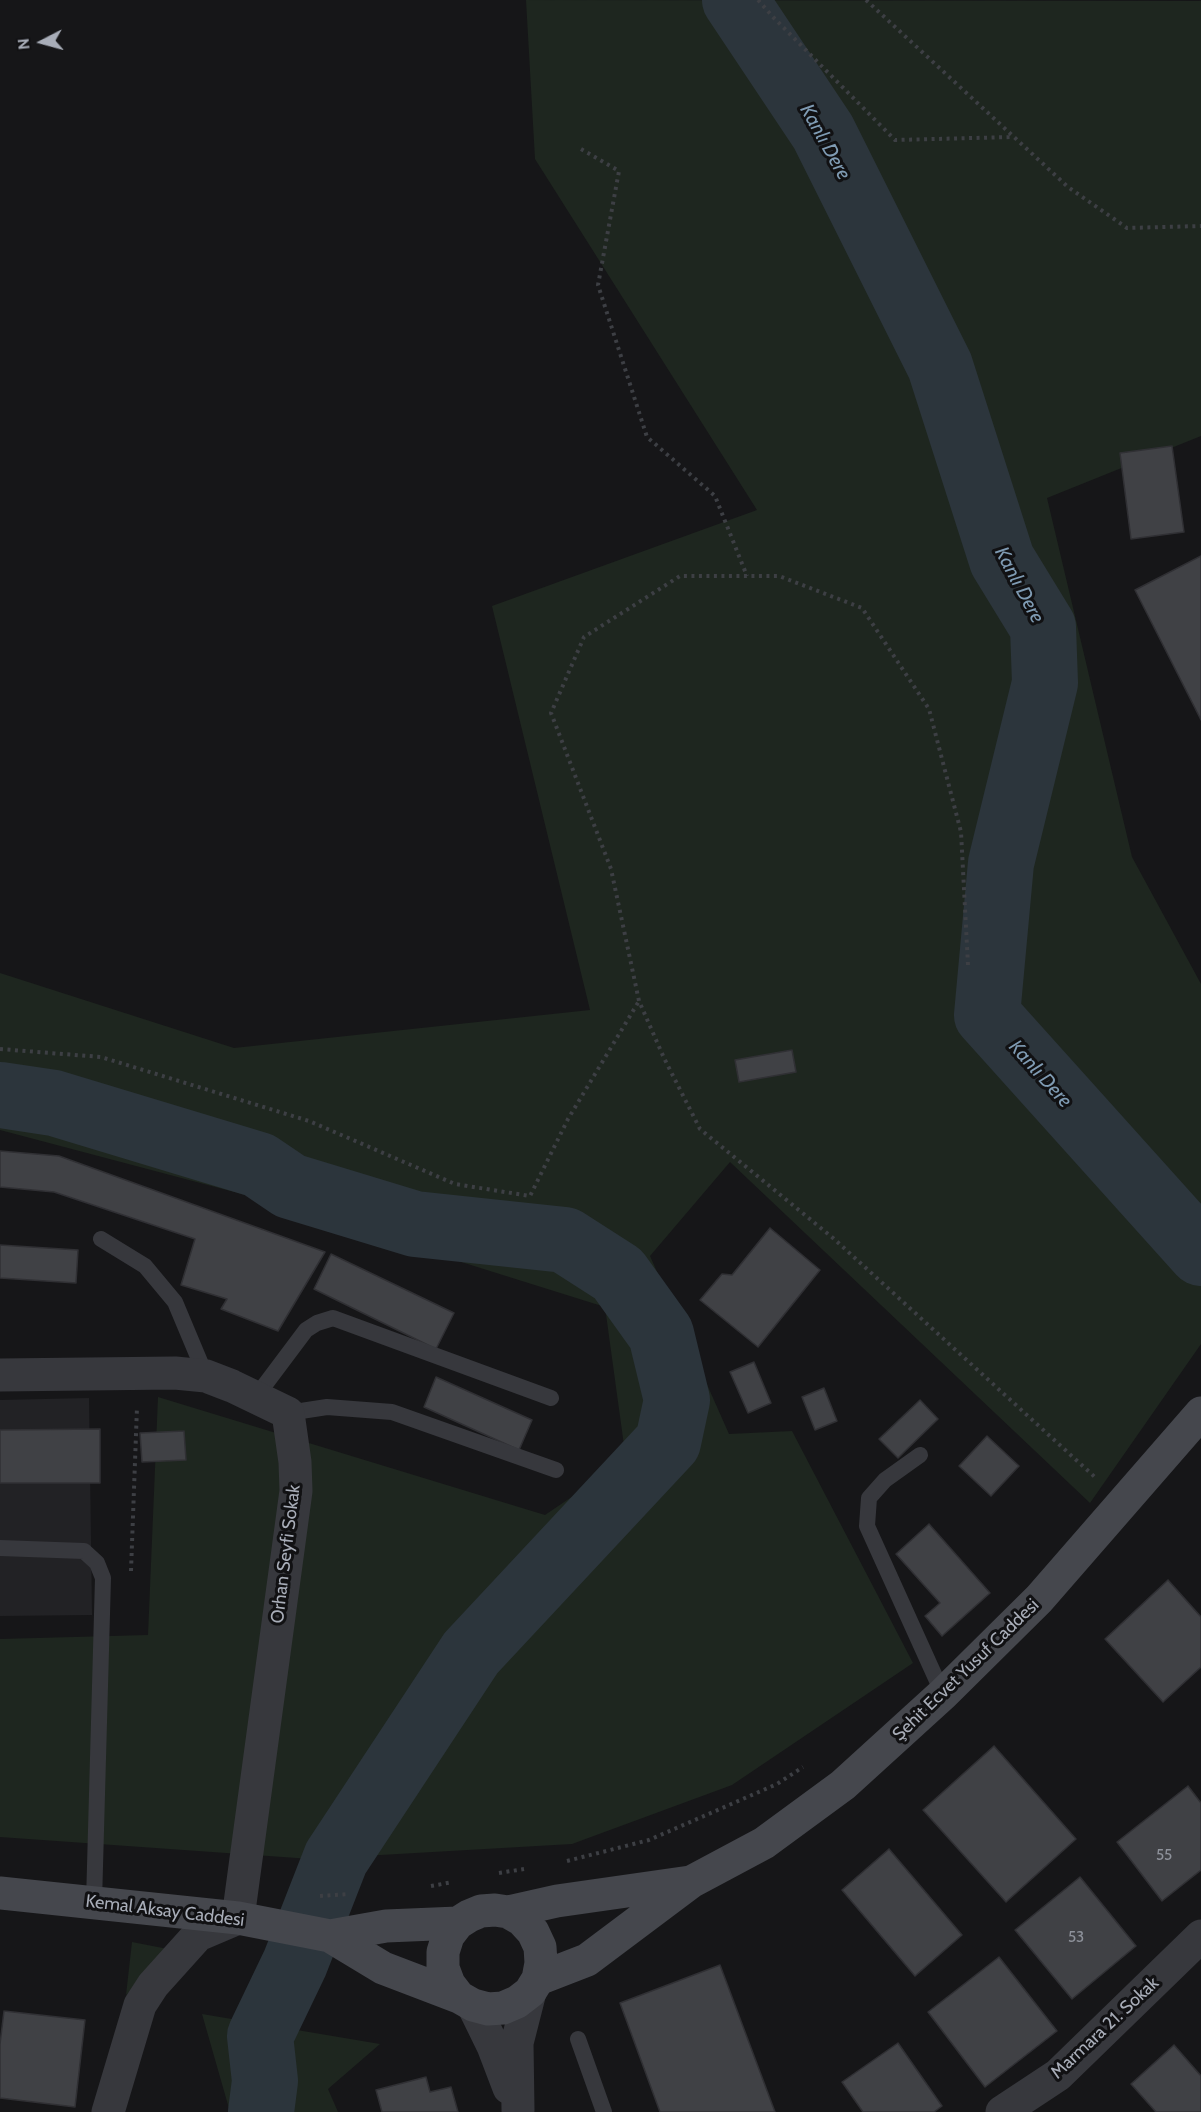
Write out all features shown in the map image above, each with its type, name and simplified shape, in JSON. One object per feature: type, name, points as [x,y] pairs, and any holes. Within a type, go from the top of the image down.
[{"type":"main road","name":"Şehit Ecvet Yusuf Caddesi","points":[[691,1882],[764,1843],[843,1785],[943,1694],[1039,1599],[1201,1413]]},
{"type":"main road","points":[[508,1912],[557,1901],[691,1882]]},
{"type":"main road","points":[[534,1986],[541,1963],[540,1947],[533,1932],[522,1920],[508,1912],[482,1911],[458,1923],[448,1936],[443,1952],[443,1968],[449,1984],[466,2001],[488,2009],[503,2008],[517,2002],[534,1986],[587,1960],[691,1882]]},
{"type":"main road","name":"Kemal Aksay Caddesi","points":[[0,1893],[238,1918],[330,1936],[383,1968],[466,2001]]},
{"type":"main road","name":"Kemal Aksay Caddesi","points":[[330,1936],[386,1926],[458,1923]]},
{"type":"street","points":[[0,1376],[175,1373],[206,1377],[232,1386],[288,1413]]},
{"type":"street","name":"Orhan Seyfi Sokak","points":[[238,1918],[296,1491],[295,1462],[288,1413]]},
{"type":"street","points":[[108,2112],[140,2005],[153,1985],[198,1935],[238,1918]]},
{"type":"street","name":"Marmara 21. Sokak","points":[[1002,2112],[1058,2075],[1201,1936]]},
{"type":"street","points":[[518,2111],[517,2043],[534,1986]]},
{"type":"street","points":[[466,2001],[493,2046],[518,2111]]},
{"type":"lane","points":[[101,1239],[145,1266],[175,1302],[206,1377]]},
{"type":"lane","points":[[255,1398],[306,1330],[317,1323],[333,1318],[551,1398]]},
{"type":"lane","points":[[288,1413],[327,1407],[392,1412],[556,1470]]},
{"type":"lane","points":[[920,1455],[885,1480],[869,1498],[867,1526],[943,1694]]},
{"type":"lane","points":[[0,1548],[84,1551],[97,1563],[103,1578],[94,1902]]},
{"type":"lane","points":[[578,2039],[604,2112]]},
{"type":"path","points":[[758,0],[895,140],[1014,137]]},
{"type":"path","points":[[866,0],[1068,187],[1126,228],[1201,226]]},
{"type":"path","points":[[582,149],[619,171],[598,285],[647,437],[715,496],[747,576]]},
{"type":"path","points":[[968,965],[960,832],[929,709],[862,608],[779,576],[680,576],[584,638],[551,713],[611,869],[639,1001],[663,1058],[700,1129],[833,1238],[1123,1503]]},
{"type":"path","points":[[0,1049],[101,1058],[309,1120],[455,1184],[530,1196],[568,1119],[639,1001]]},
{"type":"path","points":[[562,1862],[649,1840],[777,1784],[810,1762]]},
{"type":"path","points":[[498,1873],[533,1868]]},
{"type":"path","points":[[430,1886],[465,1880]]},
{"type":"shaded area","points":[[526,0],[1201,1],[1201,436],[1047,498],[1132,857],[1201,984],[1201,1344],[1090,1503],[730,1162],[650,1256],[729,1434],[792,1431],[913,1663],[732,1785],[572,1844],[311,1859],[0,1837],[0,1639],[148,1635],[158,1397],[545,1515],[626,1460],[605,1307],[257,1198],[0,1130],[0,973],[234,1048],[590,1010],[492,606],[757,510],[535,159]]},
{"type":"shaded area","points":[[89,1398],[92,1615],[0,1616],[0,1400]]},
{"type":"shaded area","points":[[132,1942],[173,1950],[126,1995]]},
{"type":"shaded area","points":[[202,2014],[380,2044],[328,2089],[338,2112],[230,2112]]},
{"type":"building","points":[[1172,446],[1184,532],[1131,539],[1120,453]]},
{"type":"building","points":[[1201,556],[1201,720],[1135,590]]},
{"type":"building","points":[[792,1050],[796,1072],[739,1082],[735,1060]]},
{"type":"building","points":[[0,1151],[59,1156],[325,1252],[278,1331],[221,1309],[227,1299],[181,1285],[195,1239],[54,1192],[0,1187]]},
{"type":"building","points":[[770,1228],[820,1270],[758,1347],[700,1300],[722,1274],[732,1275]]},
{"type":"building","points":[[0,1245],[78,1250],[76,1283],[0,1278]]},
{"type":"building","points":[[331,1254],[454,1313],[436,1349],[314,1289]]},
{"type":"building","points":[[754,1362],[771,1403],[748,1413],[730,1372]]},
{"type":"building","points":[[436,1377],[532,1420],[519,1450],[424,1407]]},
{"type":"building","points":[[824,1388],[837,1421],[815,1430],[802,1397]]},
{"type":"building","points":[[920,1400],[938,1419],[898,1458],[879,1439]]},
{"type":"building","points":[[100,1429],[100,1483],[0,1483],[0,1430]]},
{"type":"building","points":[[184,1431],[186,1460],[142,1462],[140,1433]]},
{"type":"building","points":[[987,1436],[1019,1466],[991,1496],[959,1466]]},
{"type":"building","points":[[929,1524],[990,1593],[942,1636],[925,1616],[940,1603],[896,1554]]},
{"type":"building","points":[[1168,1580],[1201,1617],[1201,1667],[1163,1702],[1105,1639]]},
{"type":"building","points":[[994,1746],[1076,1839],[1006,1902],[923,1810]]},
{"type":"building","points":[[1188,1786],[1201,1803],[1201,1870],[1162,1901],[1117,1842]]},
{"type":"building","points":[[889,1849],[962,1935],[915,1976],[842,1890]]},
{"type":"building","points":[[1080,1877],[1136,1946],[1072,1999],[1015,1930]]},
{"type":"building","points":[[999,1957],[1057,2031],[985,2087],[928,2012]]},
{"type":"building","points":[[720,1965],[775,2112],[660,2112],[620,2003]]},
{"type":"building","points":[[4,2011],[85,2020],[75,2107],[0,2098],[0,2044]]},
{"type":"building","points":[[898,2043],[942,2106],[934,2112],[863,2112],[842,2082]]},
{"type":"building","points":[[1174,2045],[1201,2076],[1201,2112],[1156,2112],[1131,2084]]},
{"type":"building","points":[[426,2077],[430,2092],[451,2087],[458,2112],[382,2112],[376,2090]]},
{"type":"waterway","name":"Kanlı Dere","points":[[735,0],[823,132],[940,366],[1002,560],[1043,627],[1045,683],[1001,863],[987,1015],[1201,1253]]},
{"type":"waterway","points":[[0,1095],[54,1103],[259,1165],[290,1186],[415,1224],[565,1240],[618,1274],[661,1334],[677,1400],[668,1442],[471,1653],[336,1858],[295,1963],[260,2036],[265,2081],[261,2112]]}]
